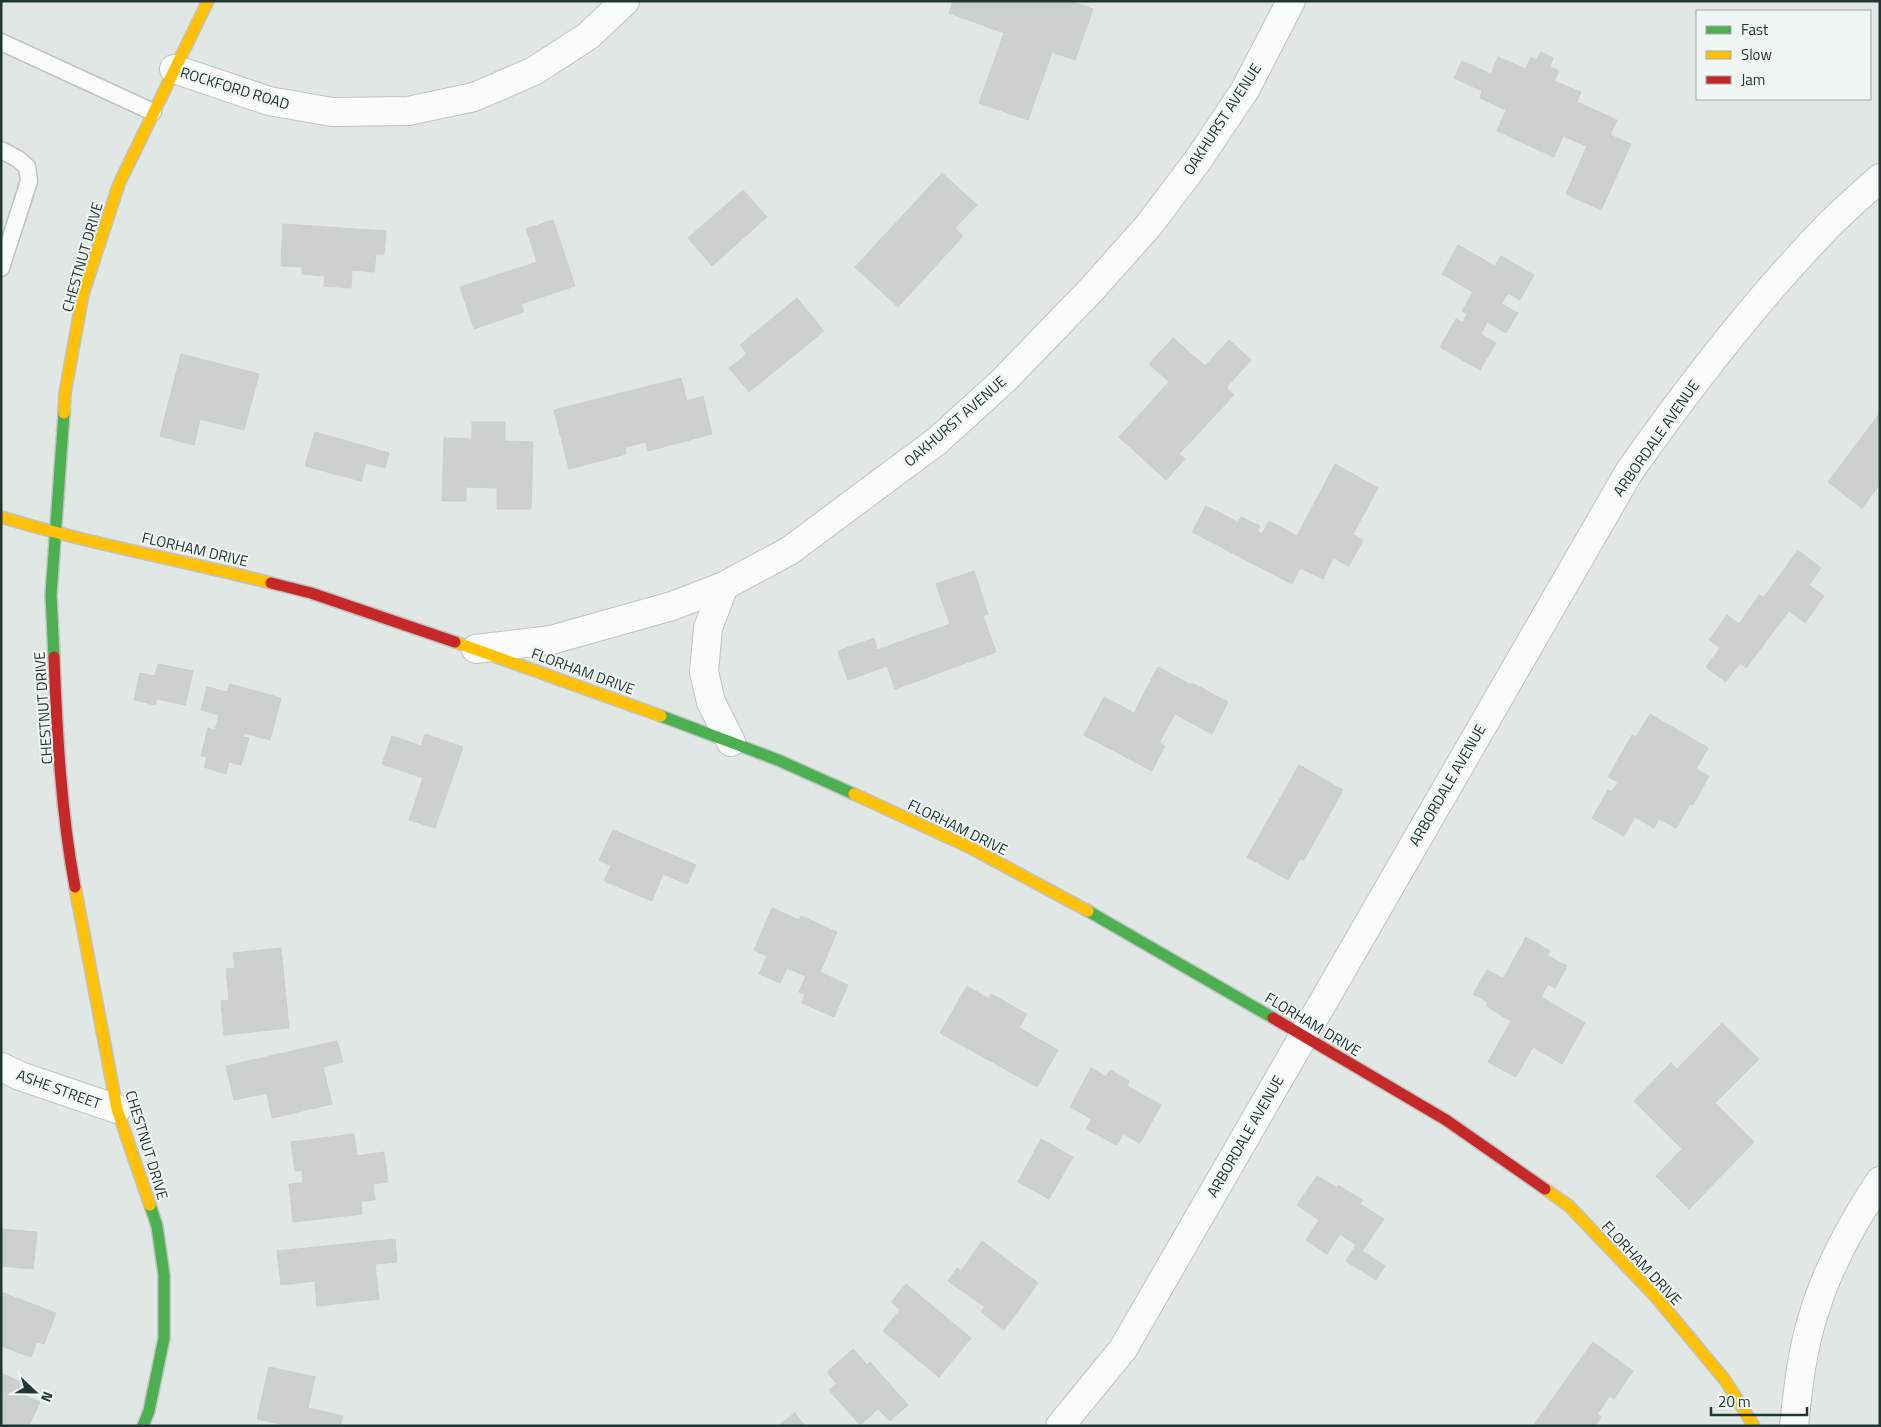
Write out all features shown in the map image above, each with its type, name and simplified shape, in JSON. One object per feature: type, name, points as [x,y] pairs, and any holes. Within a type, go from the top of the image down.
[{"type":"street","name":"CHESTNUT DRIVE","points":[[143,1426],[149,1411],[164,1338],[164,1275],[157,1226],[117,1109],[70,861],[57,729],[51,596],[65,393],[83,294],[119,184],[208,1]]},
{"type":"street","name":"ROCKFORD ROAD","points":[[174,69],[269,101],[332,112],[408,112],[474,97],[534,71],[588,36],[625,1]]},
{"type":"street","name":"OAKHURST AVENUE","points":[[476,648],[551,640],[672,606],[724,586],[789,551],[937,441],[1003,381],[1086,296],[1148,225],[1198,160],[1245,90],[1291,1]]},
{"type":"street","name":"ARBORDALE AVENUE","points":[[1060,1426],[1123,1349],[1629,472],[1689,388],[1758,304],[1827,227],[1880,178]]},
{"type":"street","name":"FLORHAM DRIVE","points":[[1,517],[56,534],[193,562],[311,593],[476,648],[778,760],[971,848],[1119,927],[1446,1120],[1569,1206],[1661,1304],[1725,1380],[1754,1426]]},
{"type":"street","points":[[724,586],[708,628],[704,672],[711,702],[731,742]]},
{"type":"street","name":"ASHE STREET","points":[[1,1067],[20,1076],[117,1109]]},
{"type":"street","points":[[1794,1426],[1800,1371],[1813,1314],[1828,1272],[1862,1209],[1880,1181]]},
{"type":"lane","points":[[1,42],[154,112]]},
{"type":"lane","points":[[1,150],[18,159],[27,167],[29,181],[1,268]]},
{"type":"building","points":[[953,1],[1070,1],[1093,9],[1075,60],[1052,52],[1028,120],[979,103],[1004,33],[949,13]]},
{"type":"building","points":[[1541,52],[1553,58],[1550,67],[1559,71],[1554,81],[1581,92],[1577,102],[1617,120],[1610,135],[1631,144],[1601,210],[1566,194],[1587,146],[1563,136],[1554,157],[1497,131],[1506,110],[1480,98],[1482,91],[1454,78],[1462,61],[1491,74],[1498,57],[1526,69],[1531,57],[1537,60]]},
{"type":"building","points":[[942,173],[977,205],[955,228],[963,236],[898,307],[855,267]]},
{"type":"building","points":[[743,190],[767,217],[712,266],[688,238]]},
{"type":"building","points":[[553,220],[575,286],[521,304],[524,312],[474,329],[460,287],[537,262],[526,229]]},
{"type":"building","points":[[283,224],[386,231],[384,254],[376,254],[374,272],[352,270],[351,288],[324,286],[325,276],[302,274],[302,267],[281,266]]},
{"type":"building","points":[[1458,245],[1495,266],[1501,256],[1534,275],[1520,300],[1508,293],[1501,304],[1518,313],[1506,333],[1487,322],[1481,334],[1496,343],[1480,370],[1440,347],[1456,319],[1463,323],[1467,314],[1462,311],[1473,292],[1442,274]]},
{"type":"building","points":[[797,298],[824,331],[749,392],[729,368],[747,354],[740,345]]},
{"type":"building","points":[[1173,338],[1205,366],[1229,340],[1251,360],[1226,388],[1234,395],[1179,454],[1185,459],[1166,480],[1119,437],[1169,382],[1149,364]]},
{"type":"building","points":[[181,354],[259,374],[244,430],[200,419],[194,445],[160,436]]},
{"type":"building","points":[[681,378],[687,401],[703,396],[712,434],[648,451],[646,442],[625,447],[626,454],[569,469],[554,410]]},
{"type":"building","points":[[1880,413],[1880,484],[1862,508],[1828,482]]},
{"type":"building","points":[[472,422],[505,422],[505,441],[533,442],[531,509],[497,509],[497,488],[466,487],[466,501],[442,501],[444,438],[472,439]]},
{"type":"building","points":[[315,432],[389,453],[385,468],[366,463],[361,481],[305,466]]},
{"type":"building","points":[[1335,464],[1378,488],[1353,534],[1363,540],[1349,566],[1333,558],[1323,579],[1300,568],[1292,584],[1192,532],[1206,506],[1238,522],[1241,517],[1260,526],[1257,531],[1262,534],[1269,521],[1297,536]]},
{"type":"building","points":[[1798,550],[1821,568],[1809,585],[1824,596],[1805,623],[1789,611],[1746,668],[1740,663],[1726,682],[1706,667],[1720,648],[1709,640],[1727,615],[1739,624],[1759,595],[1764,597]]},
{"type":"building","points":[[974,571],[988,614],[983,616],[996,652],[895,689],[887,666],[848,680],[838,651],[874,638],[877,650],[950,624],[936,584]]},
{"type":"building","points":[[158,664],[193,671],[185,705],[157,699],[155,705],[134,700],[140,673],[155,676]]},
{"type":"building","points":[[1158,667],[1228,702],[1212,734],[1175,714],[1159,743],[1165,746],[1152,771],[1084,735],[1104,697],[1134,713]]},
{"type":"building","points":[[230,684],[281,698],[270,740],[245,733],[243,737],[249,738],[241,765],[229,762],[226,774],[204,767],[207,757],[201,756],[208,728],[215,730],[219,715],[201,710],[207,687],[227,692]]},
{"type":"building","points":[[1650,714],[1708,748],[1696,769],[1709,776],[1693,805],[1690,804],[1676,828],[1659,819],[1654,828],[1635,817],[1624,836],[1592,818],[1608,790],[1612,792],[1618,782],[1608,777],[1632,735],[1636,737]]},
{"type":"building","points":[[425,734],[463,747],[435,828],[409,820],[423,778],[382,764],[392,736],[421,746]]},
{"type":"building","points":[[1299,765],[1343,790],[1304,860],[1300,859],[1288,880],[1247,857]]},
{"type":"building","points":[[613,830],[696,865],[687,884],[663,874],[652,901],[604,881],[611,866],[599,860]]},
{"type":"building","points":[[772,908],[799,920],[801,916],[837,932],[820,972],[848,985],[834,1017],[802,1003],[805,995],[799,992],[806,976],[787,968],[780,983],[759,974],[767,956],[754,950]]},
{"type":"building","points":[[1526,937],[1550,951],[1547,955],[1567,966],[1555,988],[1548,984],[1541,997],[1585,1023],[1562,1064],[1533,1047],[1516,1077],[1488,1062],[1511,1021],[1486,1006],[1488,1002],[1473,994],[1487,970],[1503,979]]},
{"type":"building","points":[[281,948],[289,1028],[224,1035],[221,1001],[229,1000],[226,969],[235,968],[233,953]]},
{"type":"building","points":[[967,986],[989,999],[991,994],[1027,1014],[1019,1028],[1058,1050],[1037,1087],[940,1033]]},
{"type":"building","points":[[1722,1023],[1759,1059],[1715,1103],[1754,1142],[1689,1209],[1656,1176],[1682,1149],[1634,1101],[1671,1063],[1677,1069]]},
{"type":"building","points":[[337,1041],[343,1062],[323,1067],[332,1104],[272,1118],[267,1093],[234,1100],[226,1066]]},
{"type":"building","points":[[1091,1068],[1106,1077],[1110,1070],[1129,1081],[1127,1086],[1161,1105],[1140,1143],[1123,1134],[1117,1145],[1086,1129],[1092,1119],[1070,1107]]},
{"type":"building","points":[[354,1134],[357,1156],[384,1152],[388,1182],[373,1184],[375,1200],[361,1201],[362,1214],[293,1222],[289,1184],[303,1183],[302,1170],[295,1171],[291,1142]]},
{"type":"building","points":[[1041,1139],[1073,1157],[1049,1199],[1018,1182]]},
{"type":"building","points":[[1317,1176],[1337,1188],[1338,1185],[1362,1200],[1360,1204],[1384,1219],[1362,1251],[1385,1266],[1376,1280],[1346,1261],[1356,1245],[1340,1234],[1327,1254],[1306,1240],[1319,1220],[1297,1205]]},
{"type":"building","points":[[1,1229],[37,1232],[33,1269],[1,1266]]},
{"type":"building","points":[[395,1239],[397,1262],[375,1264],[379,1299],[317,1306],[315,1281],[281,1285],[277,1251]]},
{"type":"building","points":[[982,1241],[1038,1283],[1004,1330],[981,1312],[985,1307],[948,1281],[957,1268],[961,1271]]},
{"type":"building","points":[[906,1284],[971,1338],[939,1377],[883,1331],[900,1310],[891,1302]]},
{"type":"building","points":[[1,1292],[56,1313],[44,1344],[37,1342],[31,1357],[1,1346]]},
{"type":"building","points":[[1593,1342],[1633,1371],[1614,1399],[1610,1396],[1597,1414],[1601,1417],[1595,1426],[1533,1426]]},
{"type":"building","points":[[853,1349],[867,1365],[870,1362],[908,1405],[890,1421],[878,1409],[860,1425],[829,1390],[837,1384],[827,1372]]},
{"type":"building","points":[[269,1367],[315,1377],[308,1408],[343,1416],[340,1426],[290,1426],[257,1419]]},
{"type":"building","points":[[1,1373],[23,1383],[19,1393],[40,1402],[29,1426],[1,1426]]},
{"type":"building","points":[[795,1413],[805,1426],[778,1426]]},
{"type":"traffic: fast","points":[[54,657],[51,595],[64,413]]},
{"type":"traffic: fast","points":[[661,716],[778,760],[854,794]]},
{"type":"traffic: fast","points":[[1088,911],[1273,1018]]},
{"type":"traffic: fast","points":[[143,1426],[149,1411],[164,1338],[164,1275],[157,1226],[150,1205]]},
{"type":"traffic: slow","points":[[64,413],[65,393],[83,294],[119,184],[208,1]]},
{"type":"traffic: slow","points":[[1,517],[102,544],[271,583]]},
{"type":"traffic: slow","points":[[455,642],[661,716]]},
{"type":"traffic: slow","points":[[854,794],[971,848],[1088,911]]},
{"type":"traffic: slow","points":[[75,887],[117,1109],[150,1205]]},
{"type":"traffic: slow","points":[[1545,1189],[1569,1206],[1655,1296],[1725,1380],[1754,1426]]},
{"type":"traffic: jam","points":[[271,583],[311,593],[455,642]]},
{"type":"traffic: jam","points":[[54,657],[63,801],[75,887]]},
{"type":"traffic: jam","points":[[1273,1018],[1446,1120],[1545,1189]]}]
